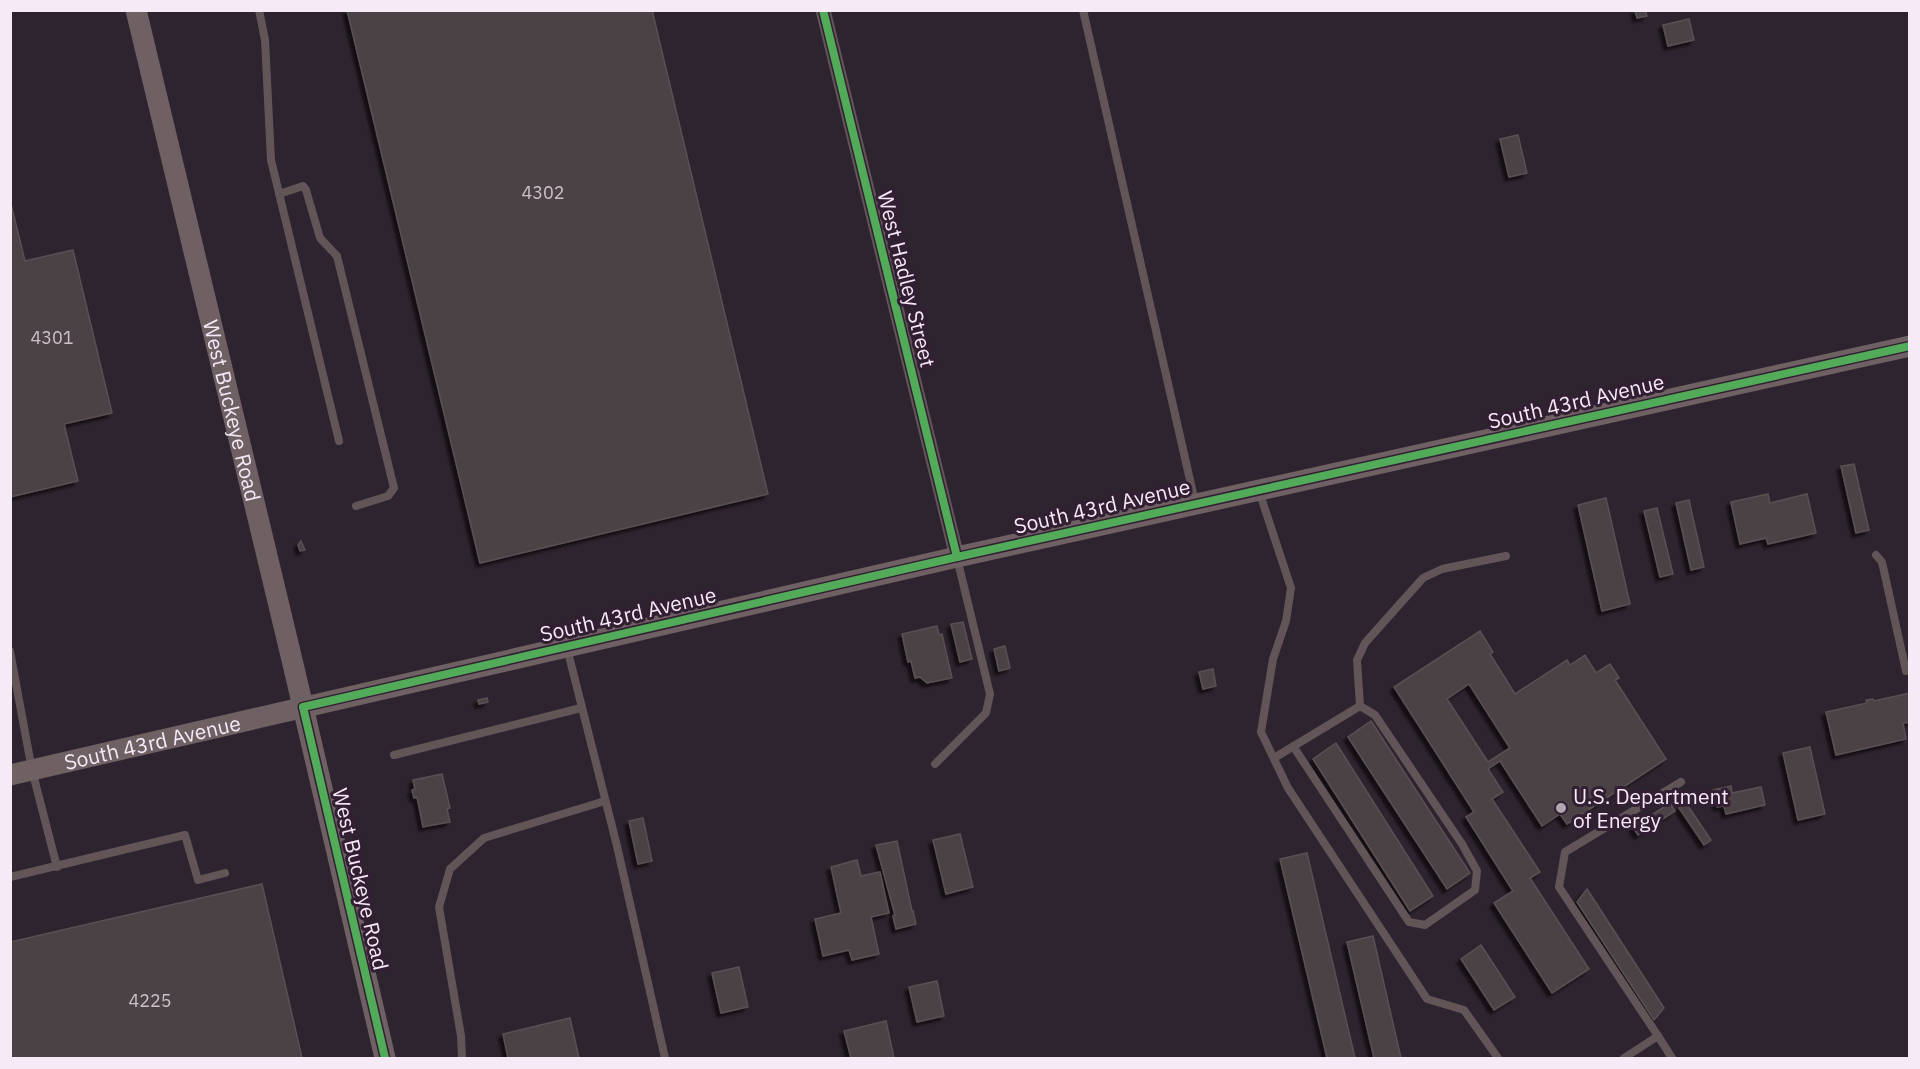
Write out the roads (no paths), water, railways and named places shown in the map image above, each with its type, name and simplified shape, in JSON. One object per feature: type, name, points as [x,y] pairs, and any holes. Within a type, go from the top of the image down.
[{"type":"main road","name":"West Buckeye Road","points":[[136,10],[385,1059]]},
{"type":"main road","name":"South 43rd Avenue","points":[[10,775],[957,556],[1910,346]]},
{"type":"street","name":"West Hadley Street","points":[[823,10],[957,556]]},
{"type":"lane","points":[[259,10],[265,40],[271,160],[339,441]]},
{"type":"lane","points":[[1083,10],[1195,504]]},
{"type":"lane","points":[[279,194],[303,186],[320,238],[337,256],[394,488],[388,496],[356,506]]},
{"type":"lane","points":[[1259,489],[1291,588],[1286,621],[1273,659],[1261,732],[1288,788],[1427,999],[1464,1010],[1498,1059]]},
{"type":"lane","points":[[1876,555],[1882,562],[1906,671]]},
{"type":"lane","points":[[935,764],[986,713],[990,694],[957,556]]},
{"type":"lane","points":[[1360,706],[1358,660],[1365,643],[1423,578],[1442,569],[1506,556]]},
{"type":"lane","points":[[566,647],[605,801],[665,1059]]},
{"type":"lane","points":[[10,651],[32,770],[57,867]]},
{"type":"lane","points":[[1274,758],[1360,706]]},
{"type":"lane","points":[[1293,746],[1410,922],[1425,924],[1475,890],[1477,871],[1462,844],[1376,715],[1360,706]]},
{"type":"lane","points":[[394,755],[581,708]]},
{"type":"lane","points":[[1672,1059],[1559,887],[1565,852],[1681,782]]},
{"type":"lane","points":[[462,1059],[461,1036],[439,907],[450,869],[484,838],[605,801]]},
{"type":"lane","points":[[10,877],[185,835],[198,880],[225,873]]},
{"type":"lane","points":[[1623,1059],[1658,1036]]},
{"type":"place","name":"U.S. Department of Energy","points":[[1561,808]]}]
